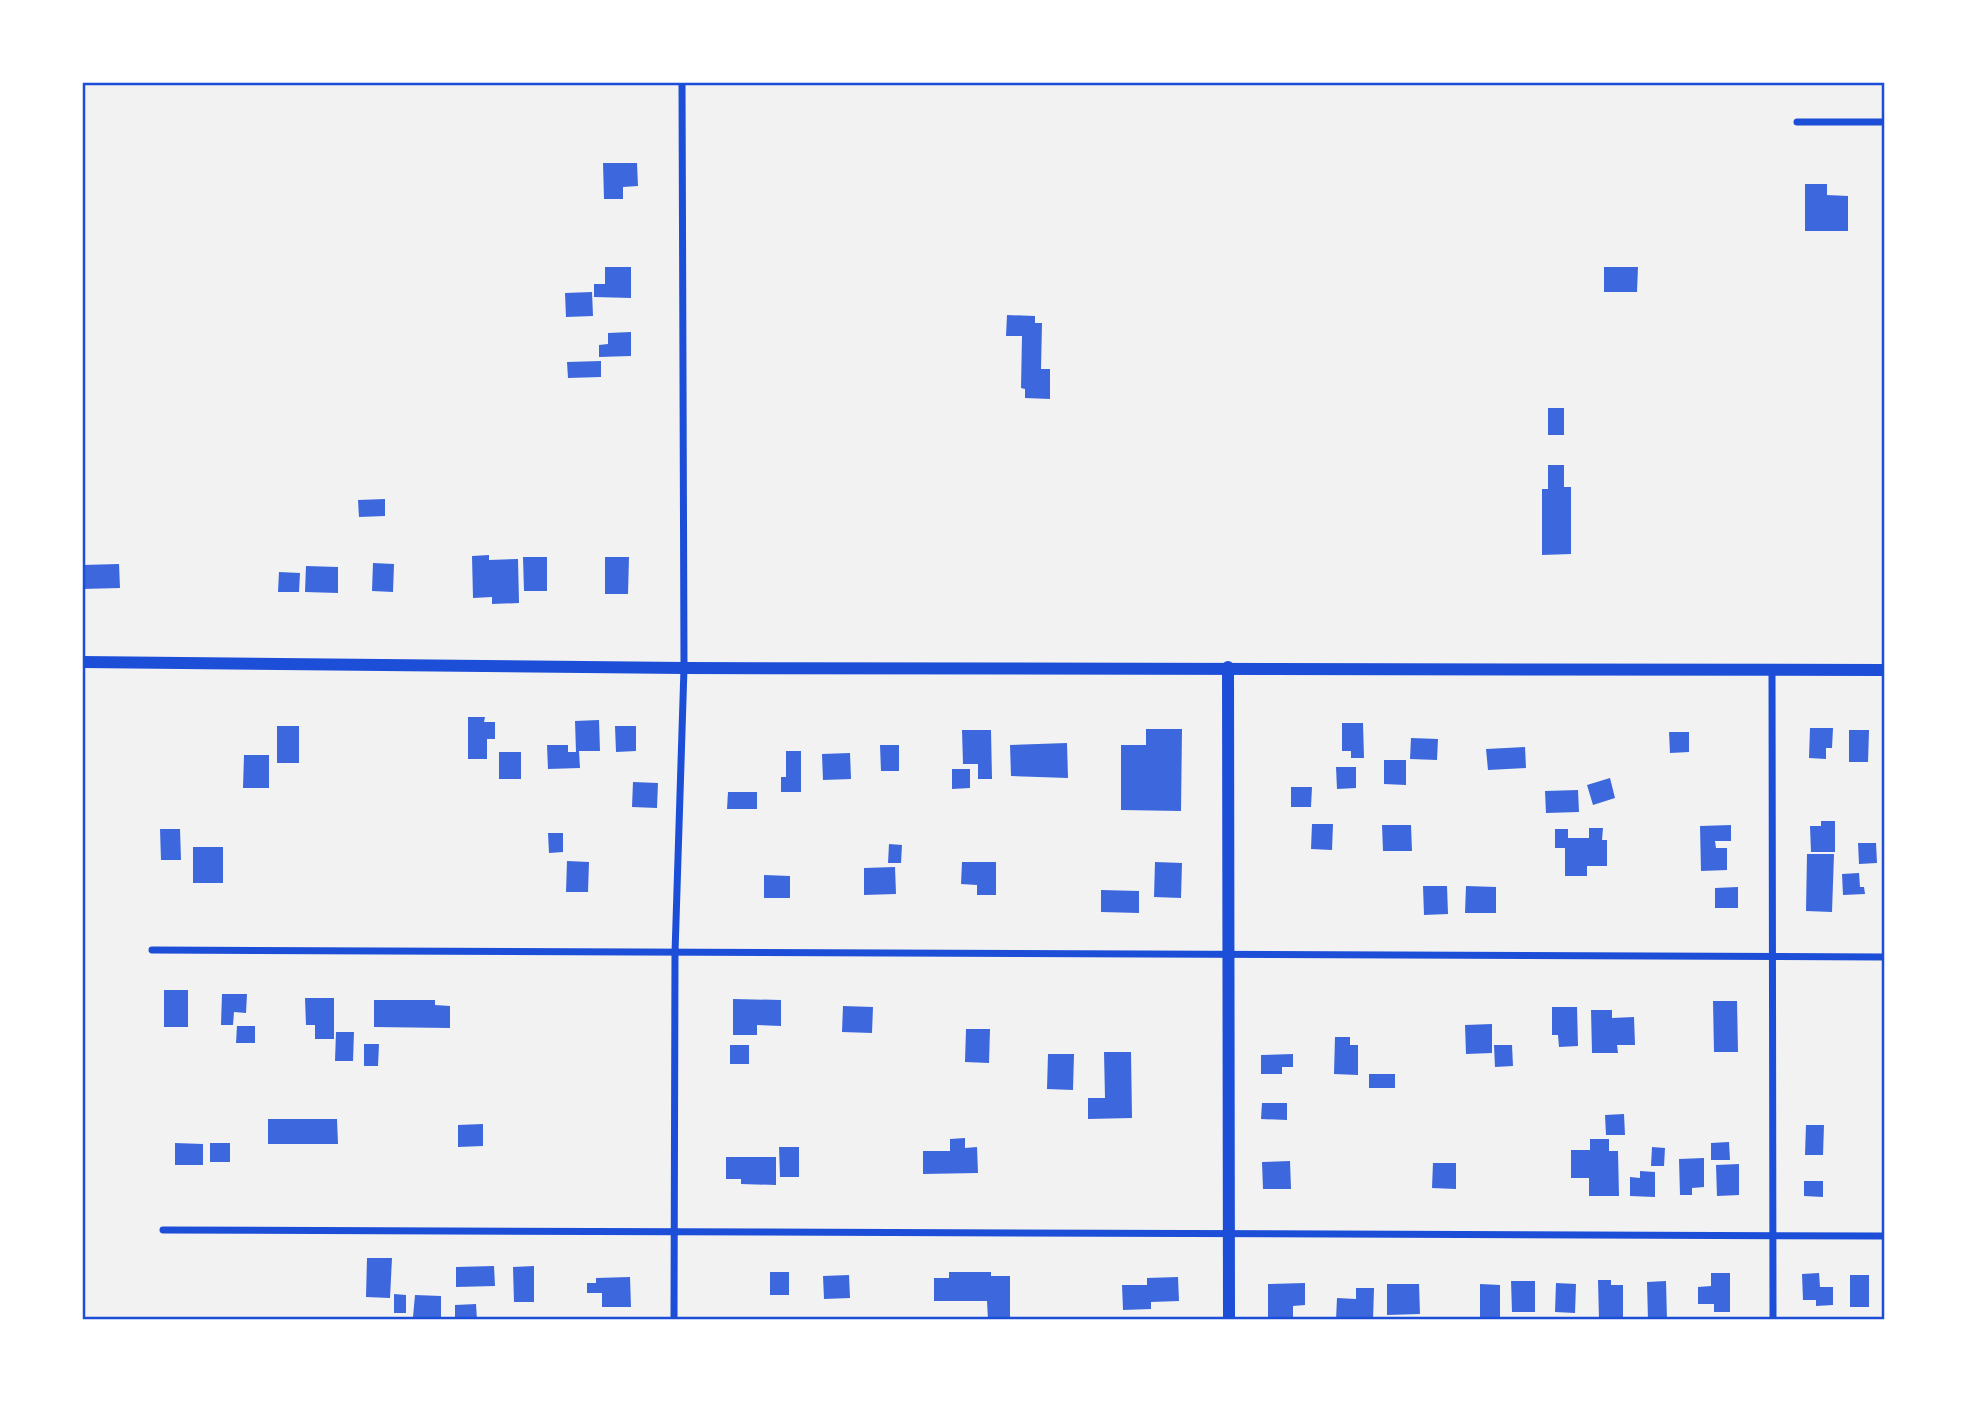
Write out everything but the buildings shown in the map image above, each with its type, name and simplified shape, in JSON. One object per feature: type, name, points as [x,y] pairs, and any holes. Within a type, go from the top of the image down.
[{"type":"street","points":[[674,1320],[675,953],[684,668],[682,82]]},
{"type":"street","points":[[1797,122],[1885,122]]},
{"type":"street","points":[[82,662],[684,668],[1885,670]]},
{"type":"street","points":[[1228,667],[1229,1320]]},
{"type":"street","points":[[1773,669],[1773,1320]]},
{"type":"street","points":[[152,950],[1885,957]]},
{"type":"street","points":[[163,1230],[1885,1236]]}]
